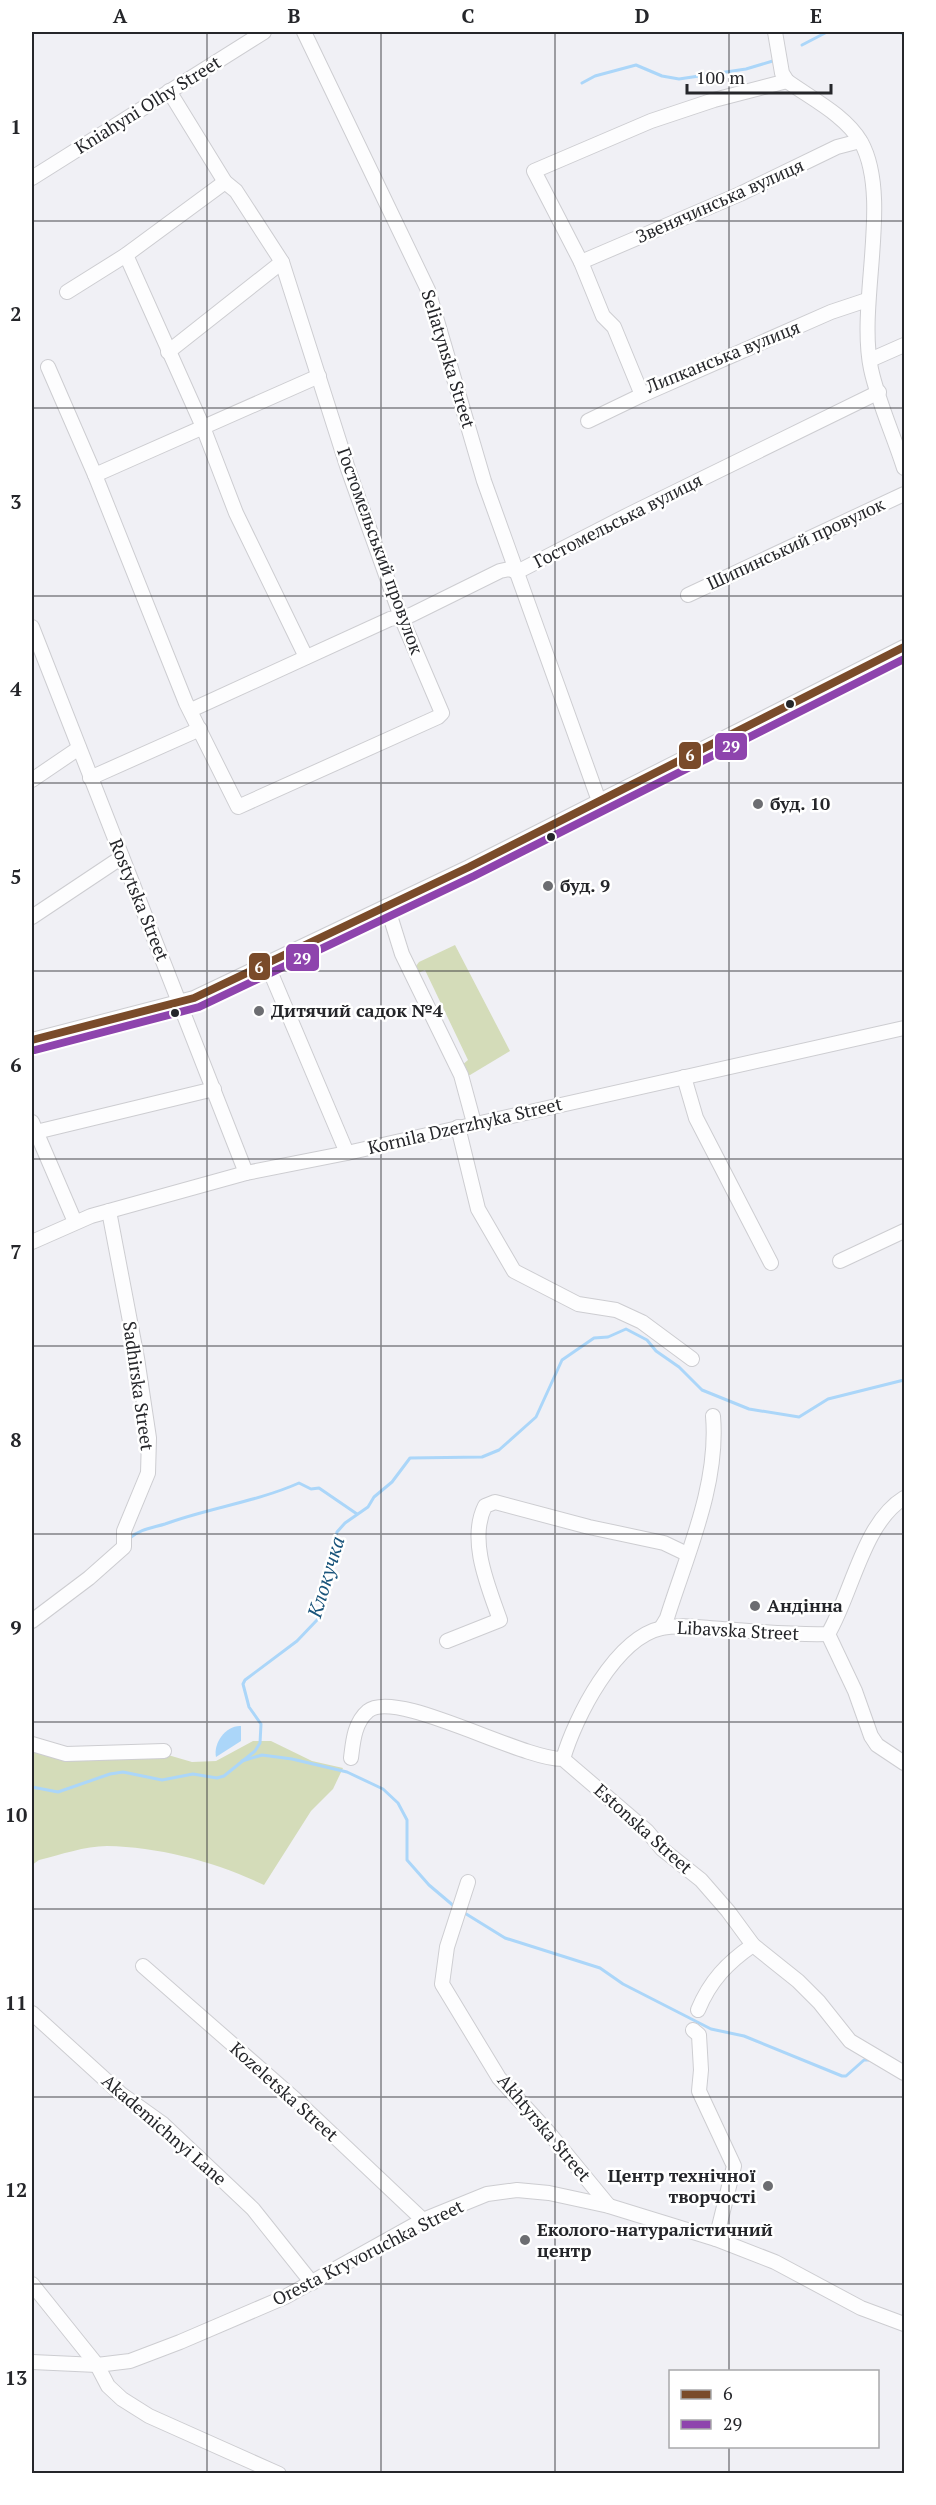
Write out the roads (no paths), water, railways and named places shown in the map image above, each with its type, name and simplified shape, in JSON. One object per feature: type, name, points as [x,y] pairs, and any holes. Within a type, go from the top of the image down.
[{"type":"street","name":"Kniahyni Olhy Street","points":[[32,178],[264,32]]},
{"type":"street","name":"Seliatynska Street","points":[[304,32],[428,290],[484,481],[599,801]]},
{"type":"street","points":[[775,32],[782,73],[788,81],[844,122],[860,141],[867,157],[872,180],[873,248],[867,300],[870,360],[904,468]]},
{"type":"street","name":"Липканська вулиця","points":[[788,81],[714,100],[651,121],[534,171],[580,262],[603,316],[614,327],[642,395],[831,312],[867,300]]},
{"type":"street","name":"Гостомельський провулок","points":[[48,367],[95,475],[181,692],[238,807],[438,717],[442,713],[441,706],[401,617],[282,262],[236,191],[225,182],[169,91]]},
{"type":"street","name":"Звенячинська вулиця","points":[[580,262],[730,198],[837,147],[860,141]]},
{"type":"street","points":[[68,292],[126,255],[225,182]]},
{"type":"street","points":[[126,255],[203,427],[236,513],[306,657]]},
{"type":"street","points":[[168,352],[282,262]]},
{"type":"street","points":[[870,360],[904,345]]},
{"type":"street","points":[[95,475],[319,376]]},
{"type":"street","name":"Гостомельська вулиця","points":[[191,710],[306,657],[401,617],[411,615],[500,571],[508,569],[517,572],[879,392]]},
{"type":"street","points":[[588,421],[642,395]]},
{"type":"street","name":"Шипинський провулок","points":[[688,595],[904,494]]},
{"type":"street","name":"Rostytska Street","points":[[32,627],[36,651],[80,748],[246,1173]]},
{"type":"street","points":[[32,1040],[181,1004],[387,906],[904,647]]},
{"type":"street","points":[[90,778],[200,729]]},
{"type":"street","points":[[32,780],[80,748]]},
{"type":"street","points":[[32,917],[122,857]]},
{"type":"street","points":[[387,906],[402,954],[462,1074],[474,1123]]},
{"type":"street","points":[[267,963],[347,1153]]},
{"type":"street","name":"Kornila Dzerzhyka Street","points":[[32,1242],[75,1222],[246,1173],[347,1153],[904,1028]]},
{"type":"street","points":[[684,1077],[696,1118],[771,1263]]},
{"type":"street","points":[[75,1222],[34,1127],[214,1089]]},
{"type":"street","points":[[458,1127],[478,1209],[514,1271],[578,1304],[616,1310],[642,1322],[692,1359]]},
{"type":"street","name":"Sadhirska Street","points":[[32,1621],[89,1578],[123,1547],[124,1531],[148,1473],[148,1438],[139,1368],[110,1211]]},
{"type":"street","points":[[840,1261],[874,1247],[904,1230]]},
{"type":"street","points":[[661,1628],[667,1618],[712,1473],[715,1445],[713,1416]]},
{"type":"street","points":[[904,1498],[887,1514],[868,1543],[837,1619],[828,1634],[855,1691],[871,1736],[877,1745],[904,1763]]},
{"type":"street","points":[[447,1641],[500,1620],[489,1589],[477,1532],[485,1506],[495,1502],[589,1527],[664,1543],[687,1554]]},
{"type":"street","name":"Libavska Street","points":[[562,1760],[580,1712],[617,1657],[638,1641],[661,1628],[689,1627],[790,1635],[828,1634]]},
{"type":"street","name":"Estonska Street","points":[[351,1758],[357,1725],[368,1712],[386,1706],[453,1724],[547,1760],[562,1760],[647,1831],[662,1849],[701,1880],[728,1911],[753,1946],[798,1981],[819,2002],[850,2041],[904,2073]]},
{"type":"street","points":[[32,1744],[66,1754],[164,1751]]},
{"type":"street","name":"Akhtyrska Street","points":[[468,1882],[447,1947],[442,1984],[499,2078],[549,2133],[609,2206]]},
{"type":"street","points":[[698,2010],[706,1991],[721,1970],[753,1946]]},
{"type":"street","name":"Kozeletska Street","points":[[143,1966],[296,2100],[423,2220]]},
{"type":"street","name":"Akademichnyi Lane","points":[[32,2013],[121,2094],[163,2124],[253,2209],[312,2283]]},
{"type":"street","points":[[693,2030],[699,2035],[699,2091],[734,2166],[716,2239]]},
{"type":"street","name":"Oresta Kryvoruchka Street","points":[[32,2362],[97,2365],[129,2361],[285,2297],[423,2220],[469,2201],[507,2190],[549,2193],[609,2206],[716,2239],[775,2262],[861,2308],[904,2324]]},
{"type":"street","points":[[32,2284],[97,2365],[108,2386],[149,2416],[279,2474]]},
{"type":"water","points":[[241,1726],[241,1741],[216,1757],[217,1746],[222,1736],[230,1728]]},
{"type":"waterway","points":[[802,45],[827,32]]},
{"type":"waterway","name":"Клокучка","points":[[899,32],[904,34]]},
{"type":"waterway","points":[[582,83],[595,76],[636,65],[662,76],[679,79],[746,69],[776,60]]},
{"type":"waterway","name":"Клокучка","points":[[32,1787],[58,1792],[110,1774],[123,1772],[162,1780],[193,1774],[217,1778],[224,1776],[255,1751],[260,1743],[261,1724],[249,1707],[243,1684],[245,1680],[297,1641],[317,1620],[321,1611],[323,1576],[330,1560],[337,1532],[345,1523],[368,1507],[374,1497],[392,1482],[410,1458],[482,1457],[499,1450],[536,1417],[562,1360],[594,1338],[608,1337],[626,1329],[647,1340],[656,1351],[679,1367],[702,1390],[749,1409],[799,1417],[828,1399],[904,1380]]},
{"type":"waterway","points":[[130,1538],[146,1529],[283,1490],[299,1483],[311,1489],[319,1488],[357,1514]]},
{"type":"waterway","points":[[242,1761],[262,1755],[292,1759],[347,1772],[383,1789],[398,1803],[407,1820],[407,1860],[429,1885],[455,1907]]},
{"type":"waterway","points":[[463,1912],[505,1938],[600,1968],[623,1984],[711,2029],[744,2036],[842,2076],[846,2076],[864,2060],[869,2060]]},
{"type":"place","name":"буд. 10","points":[[758,804]]},
{"type":"place","name":"буд. 9","points":[[548,886]]},
{"type":"place","name":"Дитячий садок №4","points":[[259,1011]]},
{"type":"place","name":"Андінна","points":[[755,1606]]},
{"type":"place","name":"Центр технічної творчості","points":[[768,2186]]},
{"type":"place","name":"Еколого-натуралістичний центр","points":[[525,2240]]}]
